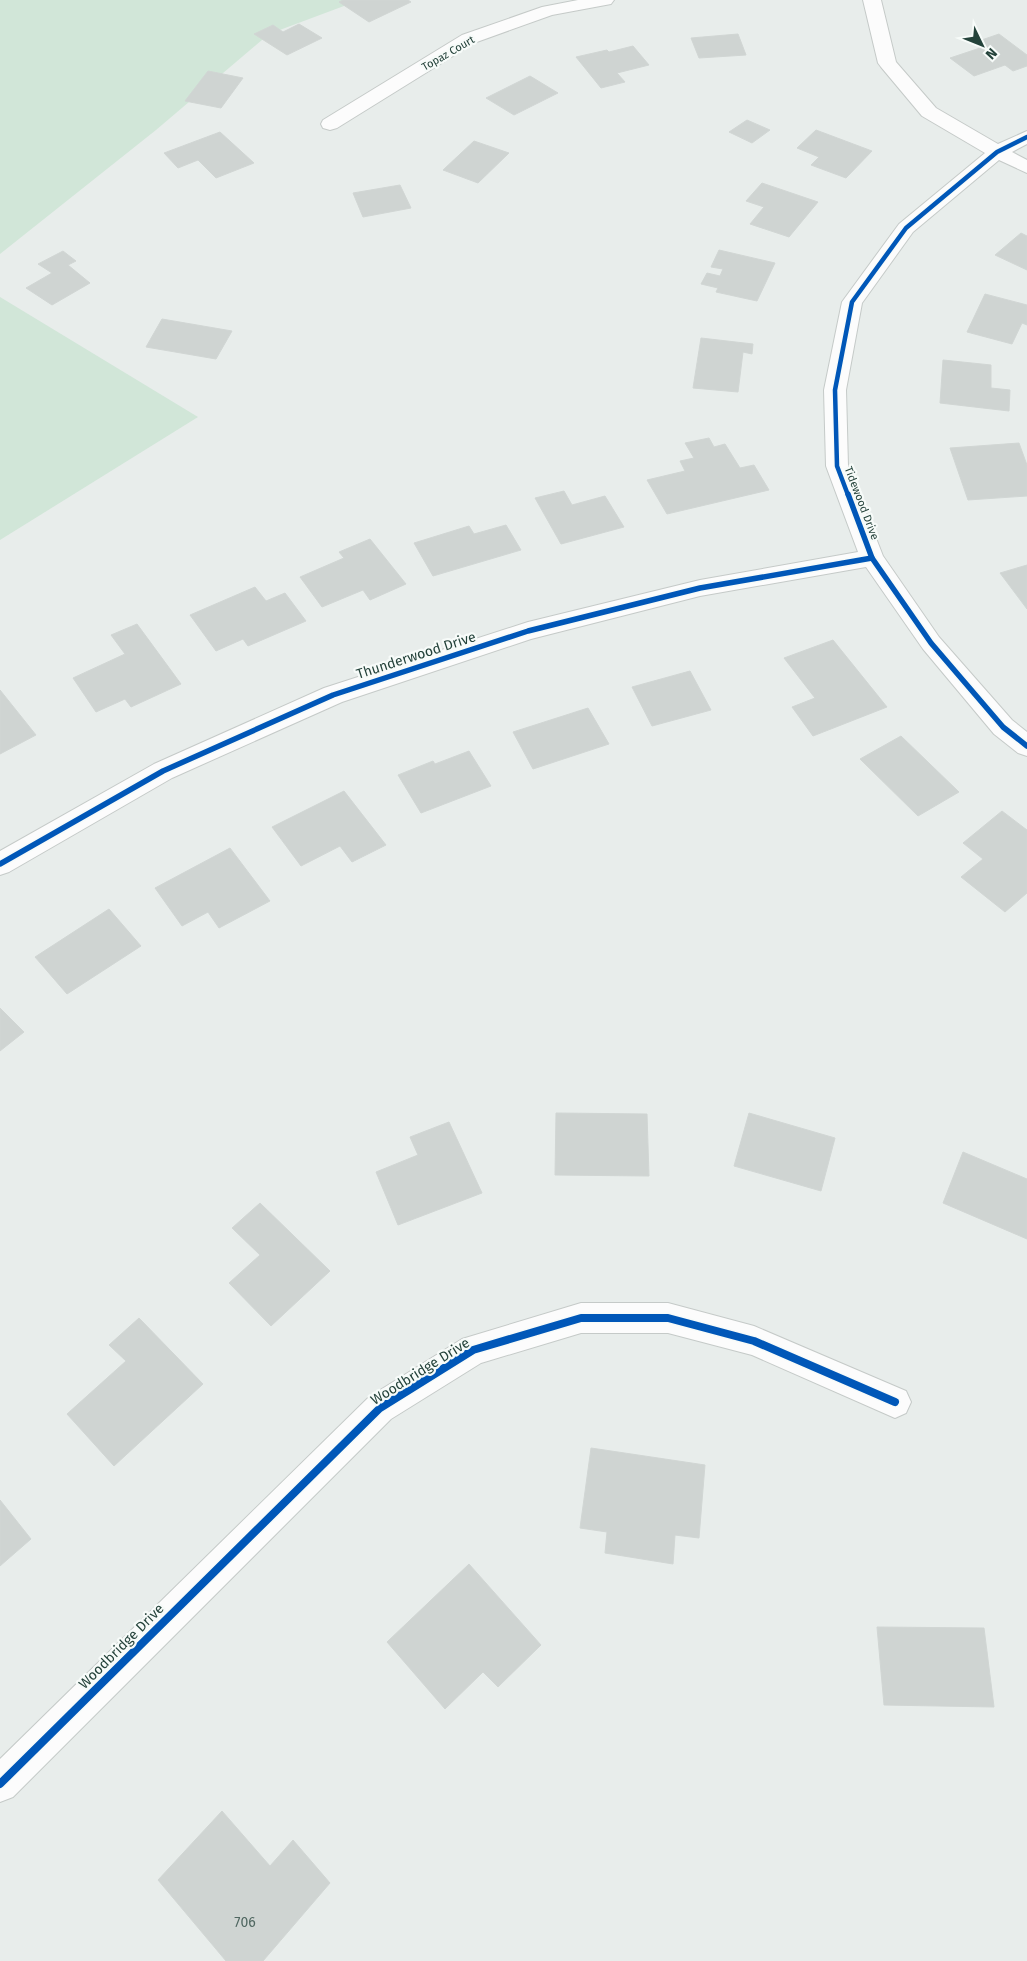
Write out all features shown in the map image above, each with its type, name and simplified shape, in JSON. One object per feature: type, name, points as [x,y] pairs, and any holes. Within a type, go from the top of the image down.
[{"type":"street","name":"Topaz Court","points":[[330,124],[468,39],[548,11],[605,0]]},
{"type":"street","points":[[872,0],[887,63],[929,112],[997,152],[1027,167]]},
{"type":"street","name":"Tidewood Drive","points":[[1027,137],[997,152],[906,228],[852,302],[835,390],[837,466],[872,558],[931,643],[1003,727],[1027,746]]},
{"type":"street","name":"Thunderwood Drive","points":[[0,864],[164,771],[333,695],[528,632],[700,588],[872,558]]},
{"type":"street","name":"Woodbridge Drive","points":[[0,1784],[380,1408],[473,1350],[581,1318],[668,1318],[754,1341],[895,1402]]},
{"type":"green space","points":[[0,0],[360,0],[269,34],[156,130],[0,254]]},
{"type":"green space","points":[[0,297],[198,417],[0,540]]},
{"type":"building","points":[[343,0],[408,0],[411,2],[369,22],[339,2]]},
{"type":"building","points":[[299,24],[322,38],[287,55],[254,34],[273,25],[283,32]]},
{"type":"building","points":[[738,34],[746,55],[699,58],[691,38]]},
{"type":"building","points":[[999,34],[1027,55],[1027,66],[1013,71],[1005,65],[974,76],[950,58],[980,48],[973,43]]},
{"type":"building","points":[[633,46],[649,65],[617,73],[625,82],[601,88],[576,57],[607,50],[609,52]]},
{"type":"building","points":[[208,71],[243,78],[221,108],[185,101]]},
{"type":"building","points":[[530,76],[558,93],[514,115],[486,98]]},
{"type":"building","points":[[747,120],[770,130],[752,143],[729,132]]},
{"type":"building","points":[[816,130],[872,151],[846,178],[811,165],[819,157],[797,148]]},
{"type":"building","points":[[220,132],[254,163],[216,178],[198,160],[178,168],[164,153]]},
{"type":"building","points":[[474,141],[509,153],[478,183],[443,170]]},
{"type":"building","points":[[762,183],[818,202],[789,237],[750,224],[764,207],[746,201]]},
{"type":"building","points":[[400,185],[411,208],[363,217],[353,193]]},
{"type":"building","points":[[1021,233],[1027,236],[1027,270],[995,255]]},
{"type":"building","points":[[719,250],[775,263],[757,301],[716,292],[718,288],[701,284],[707,273],[720,276],[723,269],[711,267]]},
{"type":"building","points":[[63,251],[76,261],[68,265],[90,283],[52,305],[26,288],[52,273],[38,264]]},
{"type":"building","points":[[985,294],[1027,305],[1027,325],[1022,323],[1012,344],[967,332]]},
{"type":"building","points":[[162,319],[232,331],[216,359],[146,347]]},
{"type":"building","points":[[701,338],[753,344],[752,354],[743,352],[738,392],[693,388]]},
{"type":"building","points":[[943,360],[991,365],[991,388],[1010,390],[1009,411],[940,403]]},
{"type":"building","points":[[709,438],[714,447],[725,444],[740,468],[754,465],[769,490],[667,514],[647,480],[685,471],[680,461],[694,458],[685,443]]},
{"type":"building","points":[[1019,443],[1027,465],[1027,496],[968,500],[950,448]]},
{"type":"building","points":[[564,491],[572,505],[605,496],[624,527],[561,544],[535,498]]},
{"type":"building","points":[[506,525],[521,550],[433,576],[414,543],[469,526],[474,534]]},
{"type":"building","points":[[370,539],[406,584],[370,600],[363,590],[322,607],[300,577],[344,558],[339,552]]},
{"type":"building","points":[[1027,565],[1027,609],[1000,573]]},
{"type":"building","points":[[255,587],[266,601],[285,593],[306,621],[248,646],[243,639],[216,651],[190,615]]},
{"type":"building","points":[[137,624],[181,684],[131,707],[125,699],[96,712],[73,678],[125,654],[111,635]]},
{"type":"building","points":[[833,640],[887,707],[813,736],[792,707],[815,698],[784,658]]},
{"type":"building","points":[[690,671],[711,710],[652,726],[632,687]]},
{"type":"building","points":[[0,690],[36,735],[0,754]]},
{"type":"building","points":[[588,708],[609,744],[533,769],[513,732]]},
{"type":"building","points":[[901,736],[959,792],[918,816],[860,759]]},
{"type":"building","points":[[469,751],[491,786],[421,813],[398,775],[433,761],[435,764]]},
{"type":"building","points":[[344,791],[386,845],[352,862],[340,846],[301,866],[272,827]]},
{"type":"building","points":[[1002,811],[1027,830],[1027,893],[1005,912],[961,877],[983,859],[963,843]]},
{"type":"building","points":[[230,848],[270,901],[219,928],[208,912],[182,926],[155,888]]},
{"type":"building","points":[[109,909],[141,946],[67,994],[35,957]]},
{"type":"building","points":[[0,1008],[24,1032],[0,1051]]},
{"type":"building","points":[[556,1113],[647,1114],[649,1176],[555,1175]]},
{"type":"building","points":[[749,1113],[835,1138],[821,1191],[734,1166]]},
{"type":"building","points":[[449,1122],[482,1193],[398,1225],[376,1172],[418,1155],[410,1137]]},
{"type":"building","points":[[963,1152],[1027,1179],[1027,1239],[943,1203]]},
{"type":"building","points":[[260,1203],[330,1271],[271,1326],[229,1283],[260,1255],[232,1228]]},
{"type":"building","points":[[139,1318],[203,1384],[114,1466],[67,1414],[126,1361],[109,1345]]},
{"type":"building","points":[[591,1448],[705,1465],[699,1538],[675,1535],[673,1564],[605,1553],[607,1532],[580,1528]]},
{"type":"building","points":[[0,1500],[31,1539],[0,1566]]},
{"type":"building","points":[[469,1564],[541,1645],[498,1687],[483,1672],[445,1709],[387,1642]]},
{"type":"building","points":[[877,1627],[984,1628],[994,1707],[884,1705]]},
{"type":"building","points":[[222,1811],[270,1866],[293,1840],[330,1883],[263,1961],[226,1961],[158,1880]]},
{"type":"cycle path","points":[[1027,137],[997,152],[906,228],[852,302],[835,390],[837,466],[872,558],[931,643],[1003,727],[1027,746]]},
{"type":"cycle path","points":[[0,864],[163,771],[333,695],[528,631],[700,588],[872,558]]},
{"type":"cycle path","points":[[0,1784],[380,1408],[473,1350],[581,1318],[668,1318],[754,1341],[895,1402]]}]
